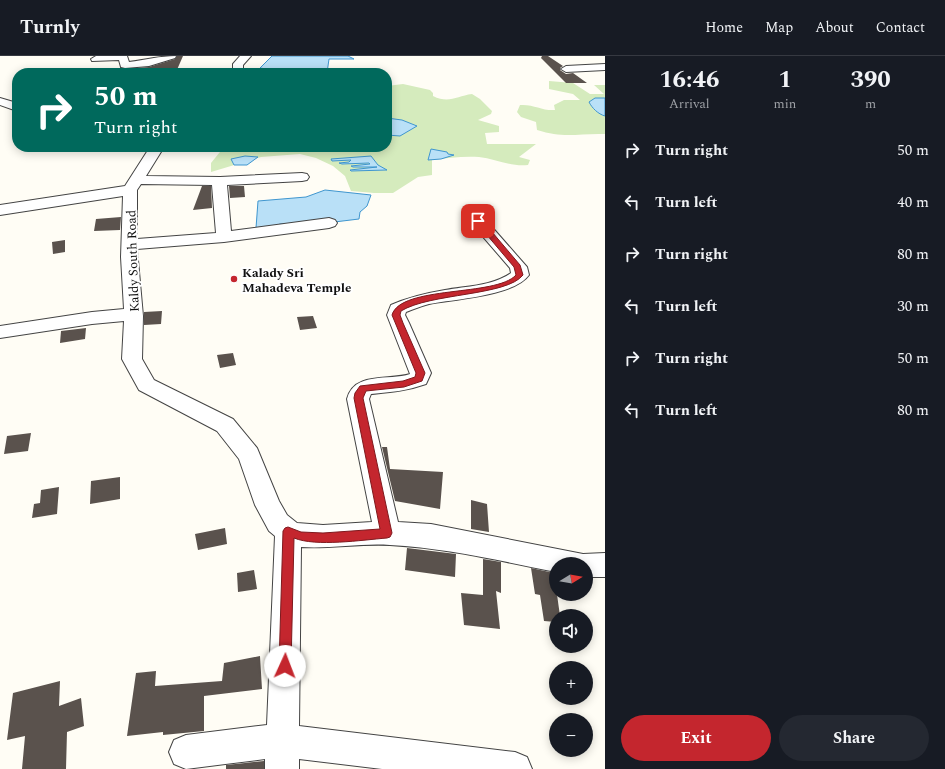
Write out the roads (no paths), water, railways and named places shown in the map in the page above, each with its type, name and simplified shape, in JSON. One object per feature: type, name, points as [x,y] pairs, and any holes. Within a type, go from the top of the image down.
[{"type":"street","points":[[96,59],[123,57],[125,65],[157,61],[171,56]]},
{"type":"street","points":[[238,68],[238,64],[246,56]]},
{"type":"street","points":[[566,69],[605,67]]},
{"type":"street","points":[[0,101],[12,105]]},
{"type":"street","points":[[133,185],[155,152]]},
{"type":"street","points":[[0,210],[133,185],[302,177]]},
{"type":"street","points":[[220,181],[219,191],[224,237]]},
{"type":"street","name":"Kaldy South Road","points":[[133,185],[129,245],[134,314],[132,359],[146,385],[225,425],[249,455],[268,505],[278,523],[288,531]]},
{"type":"street","points":[[387,533],[358,398],[359,393],[363,388],[404,384],[419,378],[421,373],[396,315],[398,310],[407,304],[425,299],[500,286],[515,280],[520,275],[518,267],[478,221]]},
{"type":"street","points":[[129,245],[224,237],[329,223]]},
{"type":"street","points":[[0,332],[92,318],[134,314]]},
{"type":"street","points":[[282,754],[288,531],[301,536],[323,538],[387,533],[431,536],[549,558]]},
{"type":"street","points":[[593,565],[605,565]]},
{"type":"street","points":[[186,752],[282,754],[515,769]]},
{"type":"water","points":[[272,56],[348,56],[354,59],[329,59],[328,68],[260,68]]},
{"type":"water","points":[[595,98],[605,98],[605,116],[600,114],[589,102]]},
{"type":"water","points":[[392,119],[402,120],[417,126],[400,136],[392,135]]},
{"type":"water","points":[[431,149],[454,155],[441,159],[428,160]]},
{"type":"water","points":[[245,156],[258,157],[247,165],[234,165],[231,159]]},
{"type":"water","points":[[371,156],[378,165],[387,170],[351,171],[350,170],[377,167],[353,167],[351,166],[370,164],[342,164],[339,163],[349,162],[351,160],[332,161],[331,159]]},
{"type":"water","points":[[325,190],[371,195],[367,206],[360,212],[359,219],[318,224],[280,224],[261,233],[256,228],[258,201],[306,197]]},
{"type":"place","name":"Kalady Sri Mahadeva Temple","points":[[234,279]]}]
